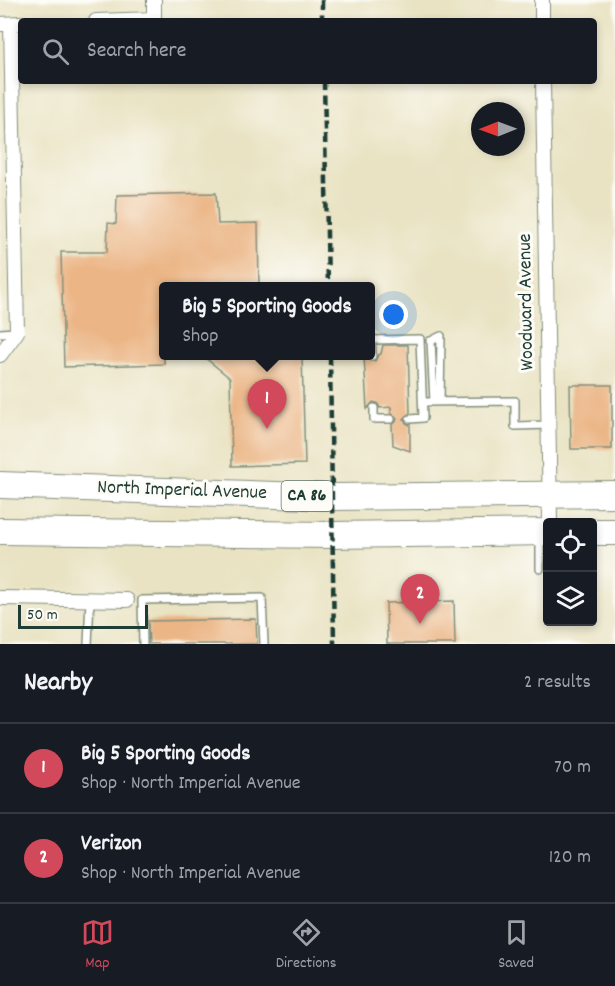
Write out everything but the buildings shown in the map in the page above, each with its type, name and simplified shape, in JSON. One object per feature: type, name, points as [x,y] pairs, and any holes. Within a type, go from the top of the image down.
[{"type":"highway","name":"North Imperial Avenue","points":[[0,485],[333,497],[615,494]]},
{"type":"highway","name":"North Imperial Avenue","points":[[0,531],[332,535],[543,529]]},
{"type":"highway","points":[[597,532],[615,532]]},
{"type":"street","points":[[154,0],[154,18]]},
{"type":"street","points":[[542,0],[542,18]]},
{"type":"street","points":[[0,356],[17,332],[11,24]]},
{"type":"street","name":"Woodward Avenue","points":[[543,84],[550,495],[547,518]]},
{"type":"street","points":[[0,598],[127,600]]},
{"type":"lane","points":[[0,333],[17,332]]},
{"type":"lane","points":[[410,419],[423,418],[420,339]]},
{"type":"lane","points":[[375,340],[432,341],[437,402]]},
{"type":"lane","points":[[424,402],[515,401],[515,426],[549,425]]},
{"type":"lane","points":[[374,408],[374,419],[392,419]]},
{"type":"lane","points":[[540,569],[543,549]]},
{"type":"lane","points":[[127,600],[262,598],[264,644]]},
{"type":"lane","points":[[88,644],[90,600]]},
{"type":"lane","points":[[142,600],[143,644]]},
{"type":"railway","points":[[322,0],[322,18]]},
{"type":"railway","points":[[324,84],[328,282]]},
{"type":"railway","points":[[330,360],[334,644]]},
{"type":"place","name":"Big 5 Sporting Goods","points":[[267,429]]},
{"type":"place","name":"Verizon","points":[[420,624]]}]
